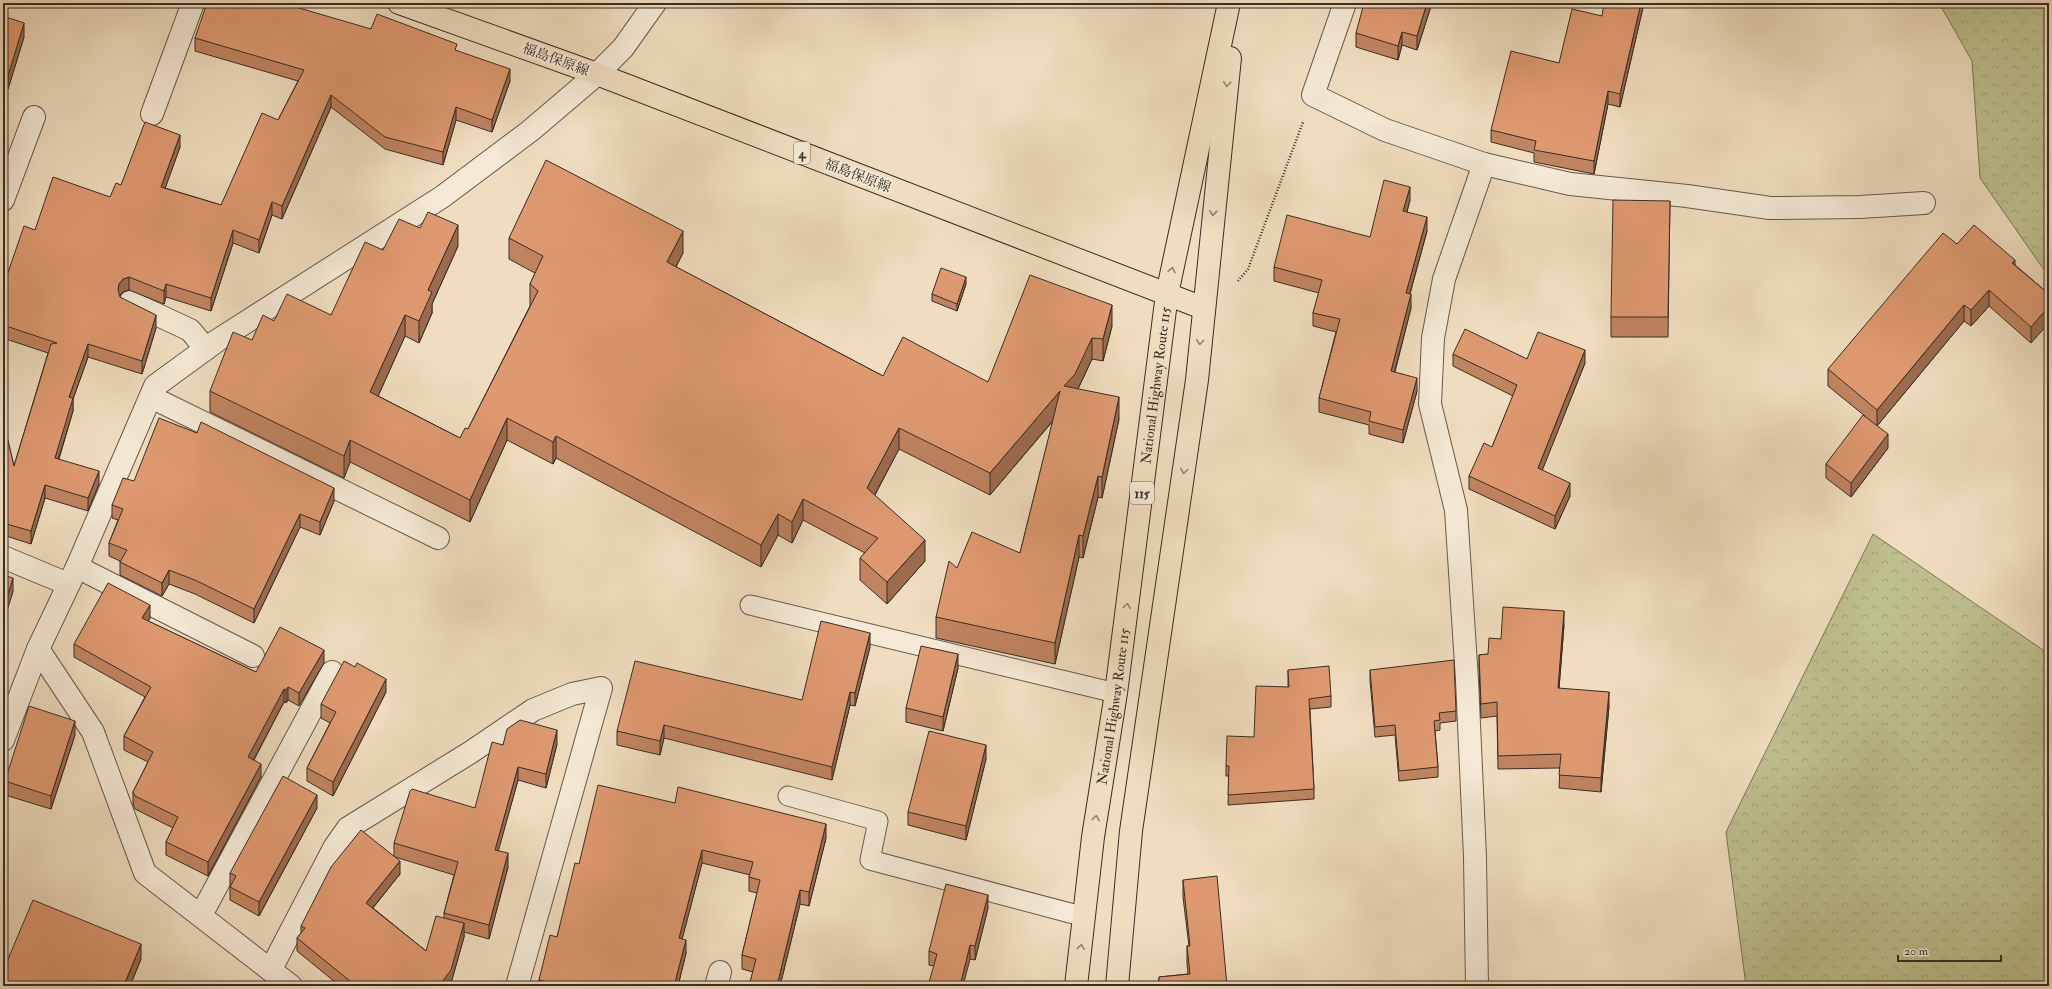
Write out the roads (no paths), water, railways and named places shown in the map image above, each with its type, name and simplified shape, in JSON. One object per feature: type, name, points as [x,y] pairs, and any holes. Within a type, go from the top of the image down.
[{"type":"main road","name":"福島保原線","points":[[400,3],[597,74],[1203,308]]},
{"type":"main road","name":"National Highway Route 115","points":[[1076,986],[1085,917],[1092,837],[1116,693],[1167,294],[1228,3]]},
{"type":"main road","points":[[1117,986],[1131,831],[1197,380],[1203,308],[1235,3]]},
{"type":"street","points":[[152,114],[192,3]]},
{"type":"street","points":[[3,740],[38,650],[73,576],[155,386],[206,349],[442,198],[530,131],[597,74],[623,48],[655,3]]},
{"type":"street","points":[[1345,3],[1313,95],[1385,130],[1484,164],[1570,184],[1687,196],[1770,208],[1860,207],[1924,202]]},
{"type":"street","points":[[3,200],[34,117]]},
{"type":"street","points":[[1477,986],[1475,849],[1467,680],[1456,510],[1430,404],[1433,338],[1444,279],[1484,164]]},
{"type":"street","points":[[130,302],[190,330],[206,349]]},
{"type":"street","points":[[151,397],[438,538]]},
{"type":"street","points":[[3,557],[73,576],[253,656]]},
{"type":"street","points":[[38,650],[93,732],[145,873],[200,914],[291,986]]},
{"type":"street","points":[[200,914],[332,672]]},
{"type":"street","points":[[271,969],[334,848],[348,828],[471,752],[533,710],[572,694],[601,688],[517,986]]},
{"type":"lane","points":[[750,605],[1116,693]]},
{"type":"lane","points":[[788,796],[878,821],[870,860],[1085,917]]}]
